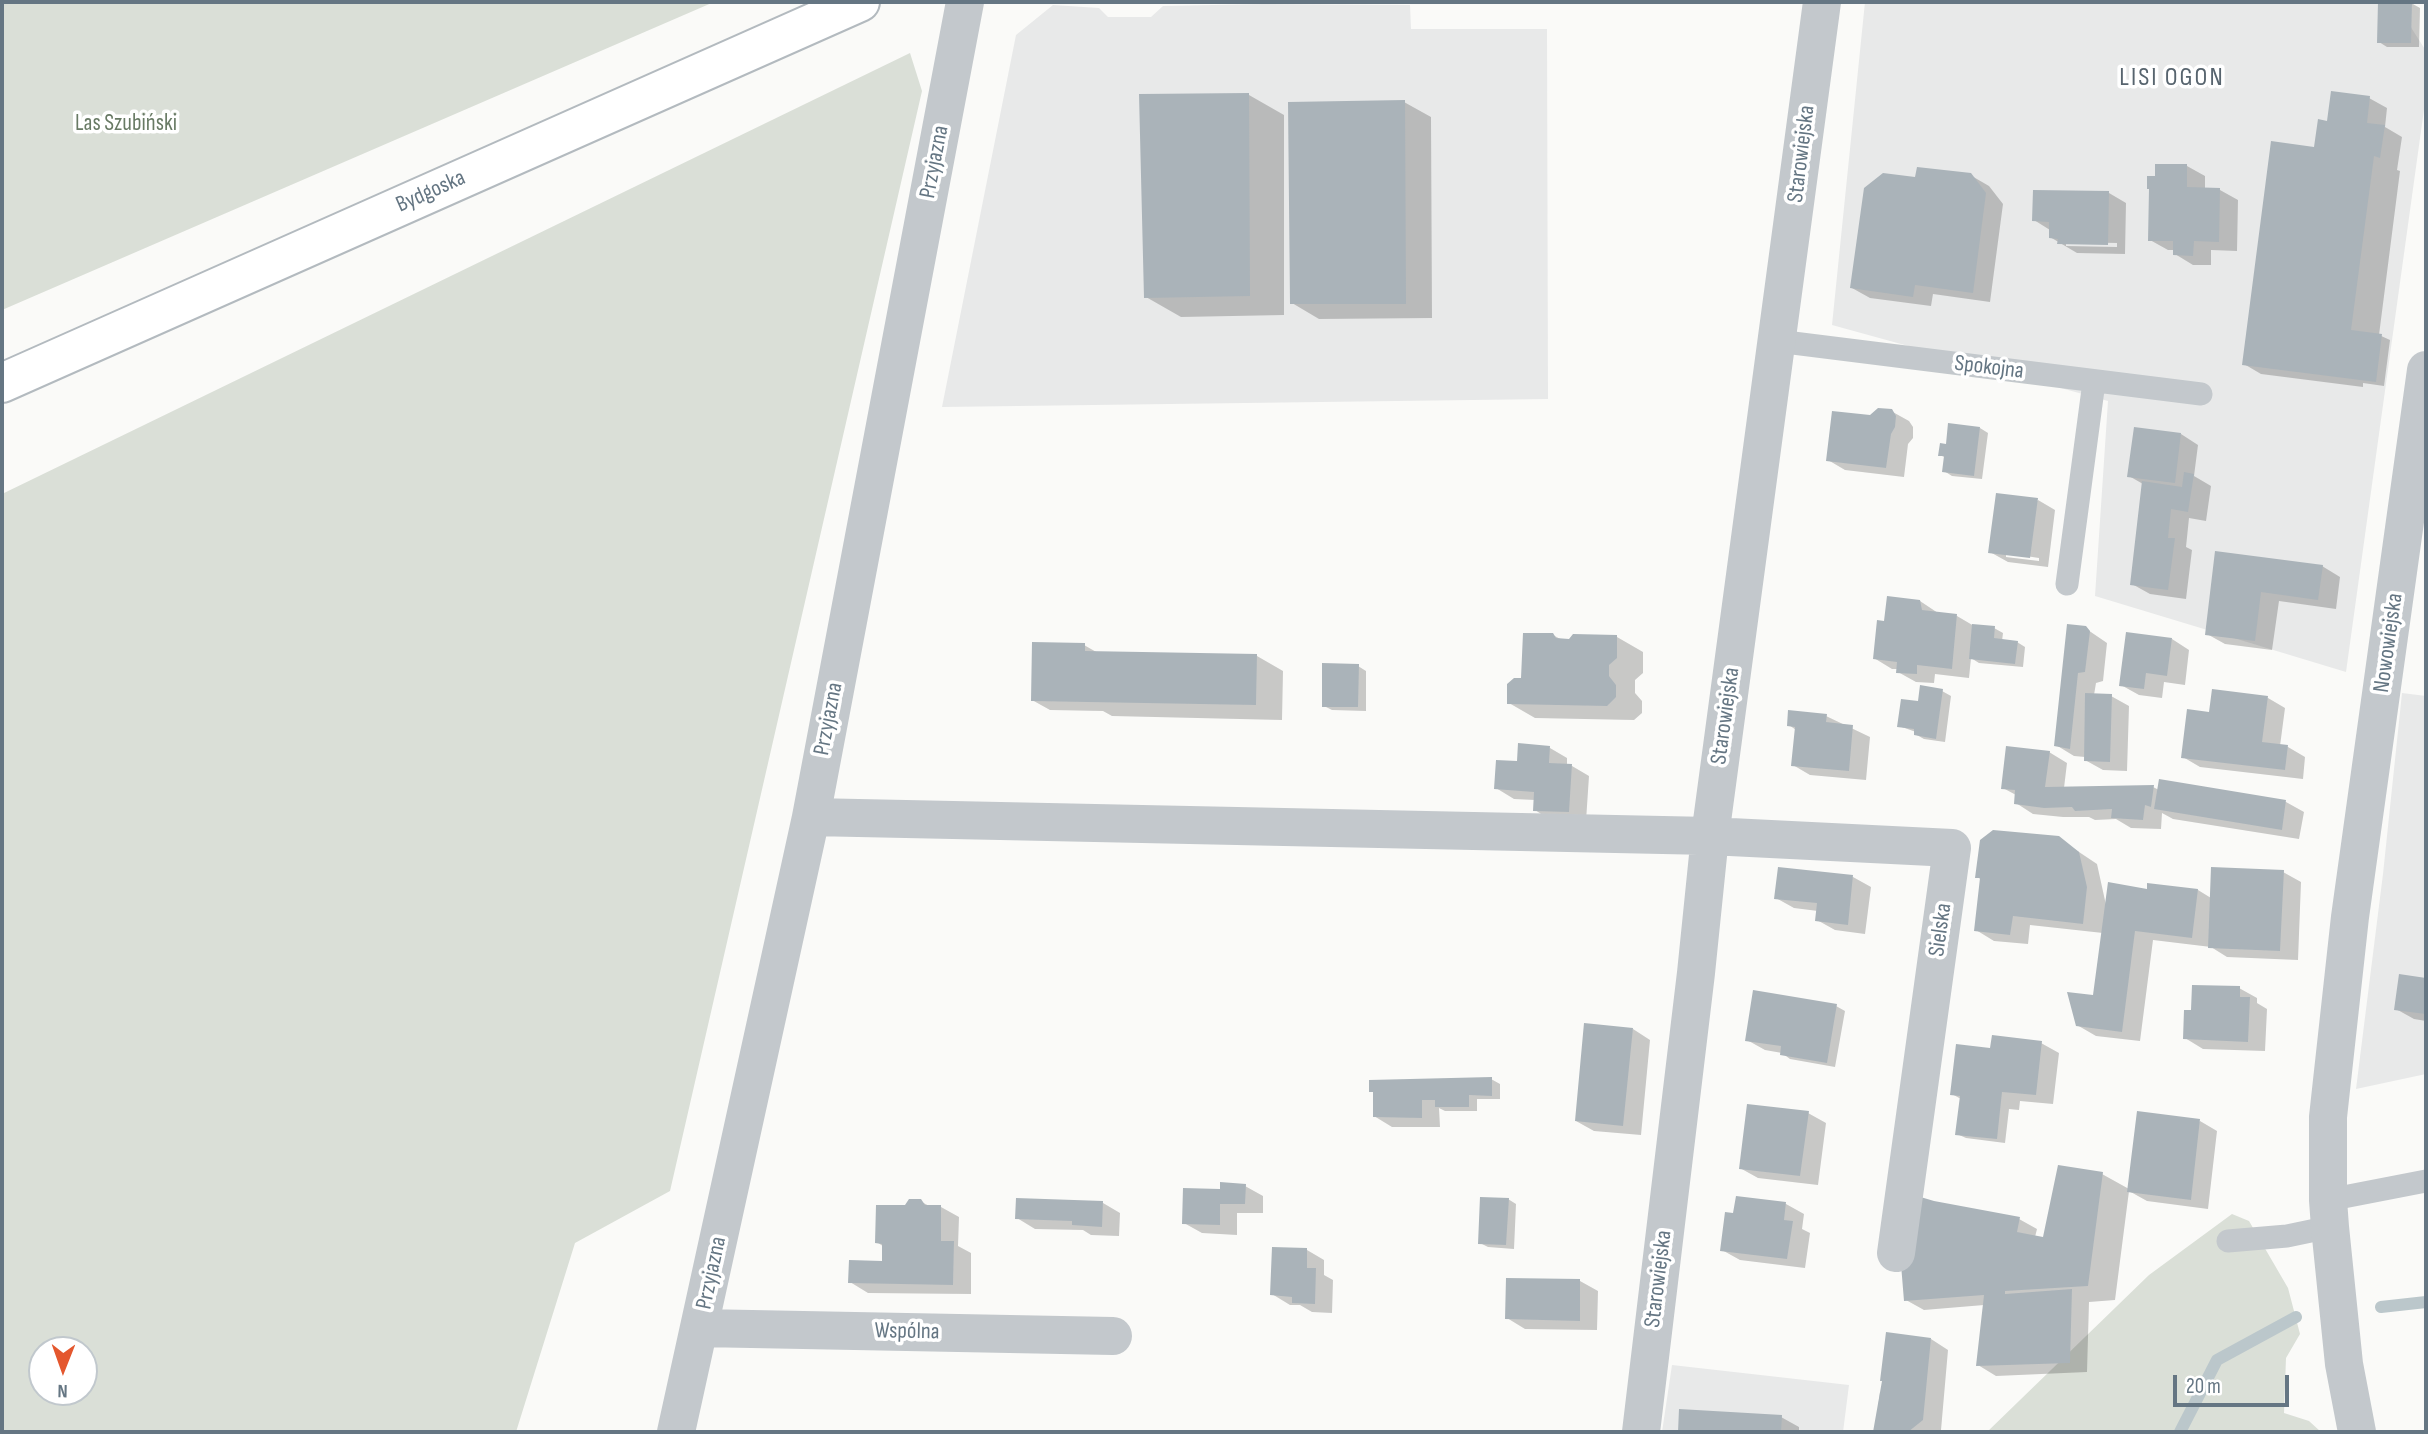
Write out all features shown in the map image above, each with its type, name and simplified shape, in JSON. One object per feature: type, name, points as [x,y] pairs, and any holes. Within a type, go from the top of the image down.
[{"type":"main road","name":"Bydgoska","points":[[2,383],[860,2]]},
{"type":"street","name":"Przyjazna","points":[[676,1432],[811,817],[965,2]]},
{"type":"street","name":"Starowiejska","points":[[1641,1432],[1710,836],[1822,2]]},
{"type":"street","name":"Nowowiejska","points":[[2357,1432],[2344,1364],[2329,1213],[2328,1117],[2350,916],[2412,584],[2426,370]]},
{"type":"street","points":[[811,817],[1710,836]]},
{"type":"street","name":"Sielska","points":[[1710,836],[1952,848],[1896,1253]]},
{"type":"street","name":"Wspólna","points":[[700,1328],[1113,1336]]},
{"type":"lane","name":"Spokojna","points":[[1777,341],[2201,394]]},
{"type":"lane","points":[[2067,584],[2094,382]]},
{"type":"lane","points":[[2228,1241],[2287,1236],[2329,1213],[2426,1181]]},
{"type":"shaded area","points":[[1865,2],[2395,2],[2426,51],[2426,95],[2346,672],[2095,596],[2108,401],[1832,325]]},
{"type":"shaded area","points":[[1053,5],[1099,8],[1108,17],[1151,17],[1163,6],[1410,5],[1411,29],[1547,29],[1548,399],[942,407],[1016,35]]},
{"type":"shaded area","points":[[2402,693],[2426,696],[2426,1074],[2356,1089],[2383,874]]},
{"type":"shaded area","points":[[1672,1365],[1849,1385],[1843,1432],[1662,1432]]},
{"type":"green space","name":"Las Szubiński","points":[[2,2],[714,2],[2,310]]},
{"type":"green space","points":[[910,53],[922,91],[670,1191],[575,1243],[516,1432],[2,1432],[2,494]]},
{"type":"green space","points":[[2232,1214],[2249,1221],[2288,1288],[2300,1334],[2286,1358],[2284,1413],[2309,1421],[2321,1432],[1987,1432],[2149,1275]]},
{"type":"building","points":[[2378,2],[2412,2],[2411,43],[2377,43]]},
{"type":"building","points":[[2331,91],[2370,96],[2367,123],[2385,125],[2380,158],[2374,156],[2351,330],[2382,334],[2376,382],[2242,365],[2271,141],[2314,147],[2318,119],[2327,121]]},
{"type":"building","points":[[1249,93],[1250,296],[1144,298],[1139,94]]},
{"type":"building","points":[[1405,100],[1406,304],[1290,304],[1288,102]]},
{"type":"building","points":[[2155,164],[2187,164],[2187,187],[2220,188],[2219,242],[2194,241],[2193,256],[2173,255],[2173,241],[2148,241],[2147,176],[2155,176]]},
{"type":"building","points":[[1917,167],[1971,173],[1986,193],[1973,293],[1915,285],[1913,297],[1850,288],[1864,188],[1883,173],[1915,177]]},
{"type":"building","points":[[2033,190],[2109,191],[2108,245],[2057,244],[2058,239],[2049,238],[2049,222],[2032,221]]},
{"type":"building","points":[[1878,408],[1892,409],[1896,416],[1886,468],[1826,461],[1832,411],[1870,415]]},
{"type":"building","points":[[1948,423],[1980,427],[1974,476],[1942,472],[1944,456],[1938,456],[1940,443],[1946,444]]},
{"type":"building","points":[[2134,427],[2181,433],[2175,483],[2127,477]]},
{"type":"building","points":[[2184,472],[2194,474],[2188,512],[2171,509],[2168,538],[2175,538],[2168,590],[2130,585],[2142,481],[2182,487]]},
{"type":"building","points":[[1996,493],[2038,498],[2030,558],[1988,553]]},
{"type":"building","points":[[2215,551],[2323,565],[2318,600],[2261,592],[2255,641],[2205,635]]},
{"type":"building","points":[[1887,596],[1920,600],[1922,610],[1957,614],[1952,669],[1917,665],[1917,674],[1896,673],[1897,662],[1873,659],[1877,620],[1884,621]]},
{"type":"building","points":[[1972,624],[1995,626],[1994,638],[2018,641],[2015,664],[1969,659]]},
{"type":"building","points":[[2067,624],[2086,626],[2090,631],[2085,672],[2078,673],[2070,749],[2054,746]]},
{"type":"building","points":[[2126,632],[2172,638],[2167,676],[2146,673],[2144,689],[2119,686]]},
{"type":"building","points":[[1523,633],[1553,633],[1556,638],[1569,639],[1573,634],[1617,635],[1617,658],[1609,665],[1609,676],[1616,685],[1616,697],[1607,706],[1507,704],[1507,684],[1514,678],[1521,678]]},
{"type":"building","points":[[1032,642],[1085,643],[1085,651],[1257,654],[1256,705],[1031,701]]},
{"type":"building","points":[[1322,663],[1359,664],[1358,707],[1322,707]]},
{"type":"building","points":[[1920,685],[1943,689],[1936,739],[1914,735],[1914,729],[1897,727],[1901,699],[1918,701]]},
{"type":"building","points":[[2212,689],[2268,696],[2262,742],[2288,745],[2285,770],[2181,758],[2187,709],[2209,712]]},
{"type":"building","points":[[2085,693],[2112,694],[2110,762],[2084,761]]},
{"type":"building","points":[[1788,710],[1827,714],[1826,722],[1853,725],[1849,771],[1791,766],[1795,727],[1787,726]]},
{"type":"building","points":[[1518,743],[1550,746],[1549,763],[1572,764],[1569,812],[1533,811],[1534,792],[1494,789],[1496,760],[1517,761]]},
{"type":"building","points":[[2006,746],[2050,751],[2045,787],[2154,785],[2151,807],[2145,805],[2143,820],[2111,818],[2112,809],[2075,811],[2072,807],[2044,808],[2014,804],[2015,790],[2001,789]]},
{"type":"building","points":[[2159,779],[2286,800],[2282,830],[2154,809]]},
{"type":"building","points":[[1993,830],[2059,836],[2079,852],[2087,887],[2083,924],[2013,916],[2010,935],[1974,931],[1980,878],[1975,878],[1980,840]]},
{"type":"building","points":[[1778,867],[1853,875],[1848,925],[1815,921],[1817,903],[1774,899]]},
{"type":"building","points":[[2211,867],[2284,870],[2280,951],[2208,948]]},
{"type":"building","points":[[2108,882],[2147,889],[2147,883],[2198,889],[2192,938],[2135,931],[2122,1032],[2076,1026],[2067,992],[2093,995]]},
{"type":"building","points":[[2399,974],[2426,978],[2426,1014],[2394,1010]]},
{"type":"building","points":[[2192,985],[2240,986],[2240,997],[2250,997],[2248,1042],[2183,1039],[2184,1010],[2191,1010]]},
{"type":"building","points":[[1753,990],[1837,1004],[1827,1063],[1780,1055],[1781,1046],[1745,1041]]},
{"type":"building","points":[[1584,1023],[1633,1028],[1623,1126],[1575,1121]]},
{"type":"building","points":[[1992,1035],[2042,1041],[2036,1095],[2002,1092],[1997,1139],[1955,1135],[1960,1096],[1950,1095],[1956,1044],[1990,1048]]},
{"type":"building","points":[[1492,1077],[1492,1096],[1469,1095],[1469,1107],[1435,1107],[1435,1100],[1422,1100],[1422,1118],[1373,1117],[1373,1092],[1369,1092],[1369,1080]]},
{"type":"building","points":[[1747,1104],[1809,1111],[1800,1176],[1739,1169]]},
{"type":"building","points":[[2137,1111],[2200,1119],[2191,1200],[2127,1192]]},
{"type":"building","points":[[2058,1165],[2103,1172],[2088,1286],[2005,1291],[2005,1294],[2072,1289],[2070,1363],[1976,1366],[1984,1295],[1904,1301],[1900,1252],[1907,1193],[1934,1201],[2020,1217],[2017,1232],[2043,1237]]},
{"type":"building","points":[[1220,1182],[1246,1184],[1245,1204],[1220,1204],[1220,1225],[1182,1224],[1183,1188],[1220,1189]]},
{"type":"building","points":[[1736,1196],[1786,1202],[1784,1220],[1793,1221],[1787,1259],[1720,1251],[1725,1212],[1733,1213]]},
{"type":"building","points":[[1480,1197],[1509,1198],[1506,1245],[1478,1244]]},
{"type":"building","points":[[1016,1198],[1103,1201],[1102,1227],[1072,1225],[1072,1221],[1015,1219]]},
{"type":"building","points":[[909,1199],[921,1199],[925,1205],[941,1205],[941,1241],[954,1241],[953,1285],[848,1283],[849,1260],[882,1261],[882,1244],[875,1243],[876,1205],[905,1205]]},
{"type":"building","points":[[1272,1247],[1307,1248],[1307,1268],[1316,1268],[1315,1304],[1292,1303],[1292,1297],[1270,1295]]},
{"type":"building","points":[[1506,1278],[1580,1279],[1580,1321],[1505,1319]]},
{"type":"building","points":[[1886,1332],[1931,1338],[1923,1420],[1908,1432],[1873,1432],[1882,1381]]},
{"type":"building","points":[[1679,1409],[1782,1415],[1781,1432],[1678,1432]]},
{"type":"waterway","points":[[2381,1307],[2426,1302]]},
{"type":"waterway","points":[[2180,1432],[2217,1360],[2296,1317]]},
{"type":"district","name":"LISI OGON","points":[[2172,78]]}]
